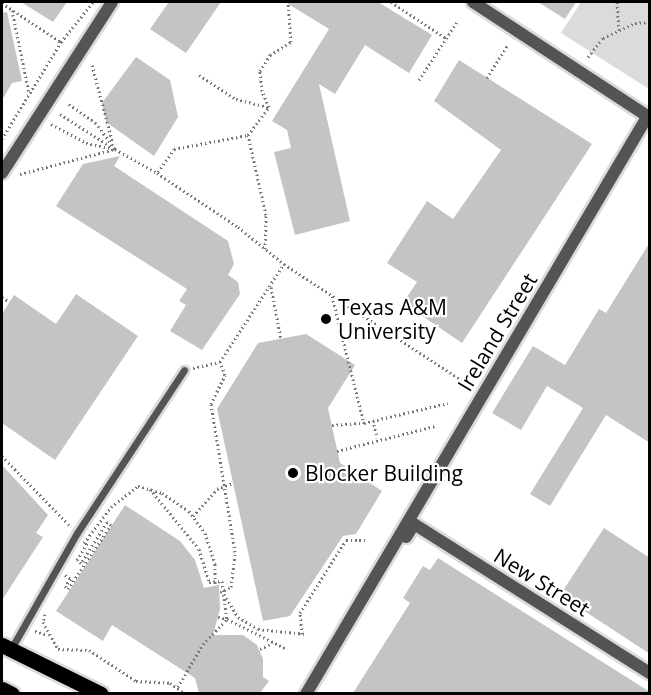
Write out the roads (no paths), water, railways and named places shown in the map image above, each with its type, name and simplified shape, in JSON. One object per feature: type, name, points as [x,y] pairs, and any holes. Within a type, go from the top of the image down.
[{"type":"main road","points":[[6,647],[101,693]]},
{"type":"main road","points":[[2,689],[12,693]]},
{"type":"street","points":[[2,173],[112,2]]},
{"type":"street","points":[[473,2],[649,117]]},
{"type":"street","name":"Ireland Street","points":[[306,693],[649,117]]},
{"type":"street","name":"Ireland Street","points":[[380,568],[414,524]]},
{"type":"street","name":"New Street","points":[[414,524],[650,673]]},
{"type":"lane","points":[[6,647],[77,533],[184,370]]},
{"type":"place","name":"Texas A&M University","points":[[326,319]]},
{"type":"place","name":"Blocker Building","points":[[293,473]]}]
